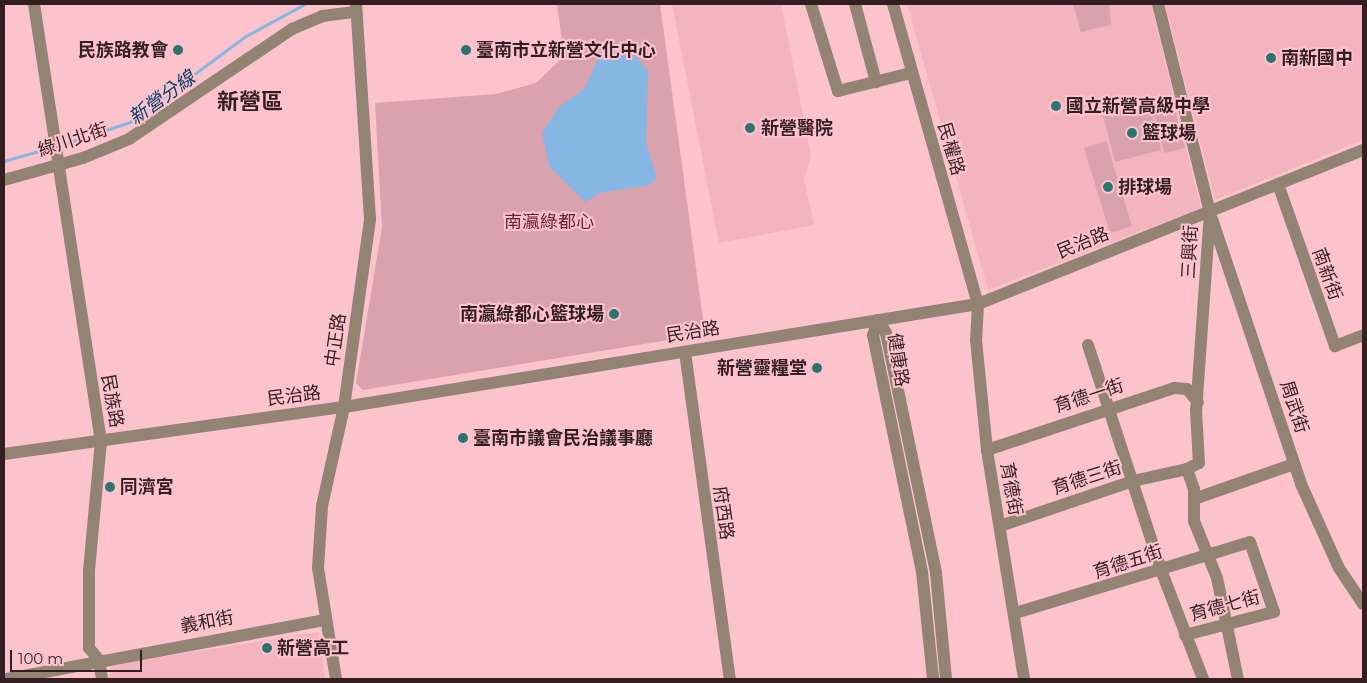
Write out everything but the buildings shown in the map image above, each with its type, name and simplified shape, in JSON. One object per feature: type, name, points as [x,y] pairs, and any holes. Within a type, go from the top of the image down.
[{"type":"street","name":"民族路","points":[[34,4],[55,161],[101,441],[89,570],[89,648],[99,660],[102,679]]},
{"type":"street","points":[[811,4],[838,91],[911,73]]},
{"type":"street","points":[[855,4],[876,82]]},
{"type":"street","name":"民權路","points":[[893,4],[978,304]]},
{"type":"street","name":"三興街","points":[[1158,4],[1210,212],[1198,402],[1199,463],[1187,469]]},
{"type":"street","name":"綠川北街","points":[[4,180],[55,161],[108,149],[145,131],[292,29],[322,16],[356,7]]},
{"type":"street","name":"中正路","points":[[336,679],[318,568],[322,506],[344,407],[370,218],[356,7]]},
{"type":"street","name":"民治路","points":[[4,454],[344,407],[978,304],[1363,150]]},
{"type":"street","name":"南新街","points":[[1278,184],[1335,346],[1363,335]]},
{"type":"street","name":"周武街","points":[[1210,212],[1294,464],[1339,568],[1363,604]]},
{"type":"street","name":"育德街","points":[[978,304],[976,340],[987,450],[1015,612],[1024,679]]},
{"type":"street","name":"健康路","points":[[878,320],[886,333],[908,432],[940,614],[946,679]]},
{"type":"street","name":"健康路","points":[[878,320],[873,335],[922,572],[933,679]]},
{"type":"street","points":[[1088,344],[1161,570],[1203,679]]},
{"type":"street","name":"府西路","points":[[685,352],[730,679]]},
{"type":"street","name":"育德一街","points":[[987,450],[1108,408],[1174,388],[1187,389],[1198,402]]},
{"type":"street","points":[[1194,499],[1294,464]]},
{"type":"street","points":[[1187,469],[1194,499],[1194,521],[1210,553],[1224,626],[1238,679]]},
{"type":"street","name":"育德三街","points":[[1000,526],[1133,481],[1187,469]]},
{"type":"street","name":"育德五街","points":[[1015,612],[1250,542],[1274,612]]},
{"type":"street","name":"育德七街","points":[[1185,635],[1274,612]]},
{"type":"street","points":[[926,616],[940,614]]},
{"type":"street","name":"義和街","points":[[7,679],[99,660],[326,620]]},
{"type":"shaded area","name":"新營醫院","points":[[672,4],[781,4],[811,155],[804,179],[814,225],[719,243]]},
{"type":"shaded area","name":"國立新營高級中學","points":[[907,4],[1151,4],[1201,208],[988,290]]},
{"type":"shaded area","name":"南新國中","points":[[1165,4],[1363,4],[1363,140],[1215,200]]},
{"type":"shaded area","name":"新營高工","points":[[318,632],[325,679],[109,679],[111,665]]},
{"type":"green space","name":"南瀛綠都心","points":[[557,4],[660,4],[705,334],[363,390],[356,383],[382,227],[375,103],[496,94],[536,83],[564,56]]},
{"type":"green space","points":[[1073,4],[1109,4],[1111,25],[1081,32]]},
{"type":"green space","points":[[1172,98],[1185,148],[1164,153],[1151,103]]},
{"type":"green space","name":"籃球場","points":[[1149,103],[1161,150],[1115,162],[1103,115]]},
{"type":"green space","name":"排球場","points":[[1106,141],[1132,226],[1110,233],[1084,148]]},
{"type":"water","points":[[606,42],[627,45],[648,71],[646,143],[657,177],[650,185],[600,193],[585,202],[549,166],[542,133],[559,107],[584,89]]},
{"type":"waterway","name":"新營分線","points":[[61,145],[130,122],[246,36],[305,4]]},
{"type":"waterway","name":"新營分線","points":[[4,161],[53,147]]},
{"type":"place","name":"民族路教會","points":[[178,50]]},
{"type":"place","name":"臺南市立新營文化中心","points":[[466,50]]},
{"type":"place","name":"南新國中","points":[[1271,58]]},
{"type":"place","name":"國立新營高級中學","points":[[1056,106]]},
{"type":"place","name":"新營醫院","points":[[750,128]]},
{"type":"place","name":"籃球場","points":[[1132,133]]},
{"type":"place","name":"排球場","points":[[1108,187]]},
{"type":"place","name":"南瀛綠都心籃球場","points":[[614,314]]},
{"type":"place","name":"新營靈糧堂","points":[[817,368]]},
{"type":"place","name":"臺南市議會民治議事廳","points":[[463,438]]},
{"type":"place","name":"同濟宮","points":[[110,487]]},
{"type":"place","name":"新營高工","points":[[267,648]]},
{"type":"district","name":"新營區","points":[[250,102]]}]
